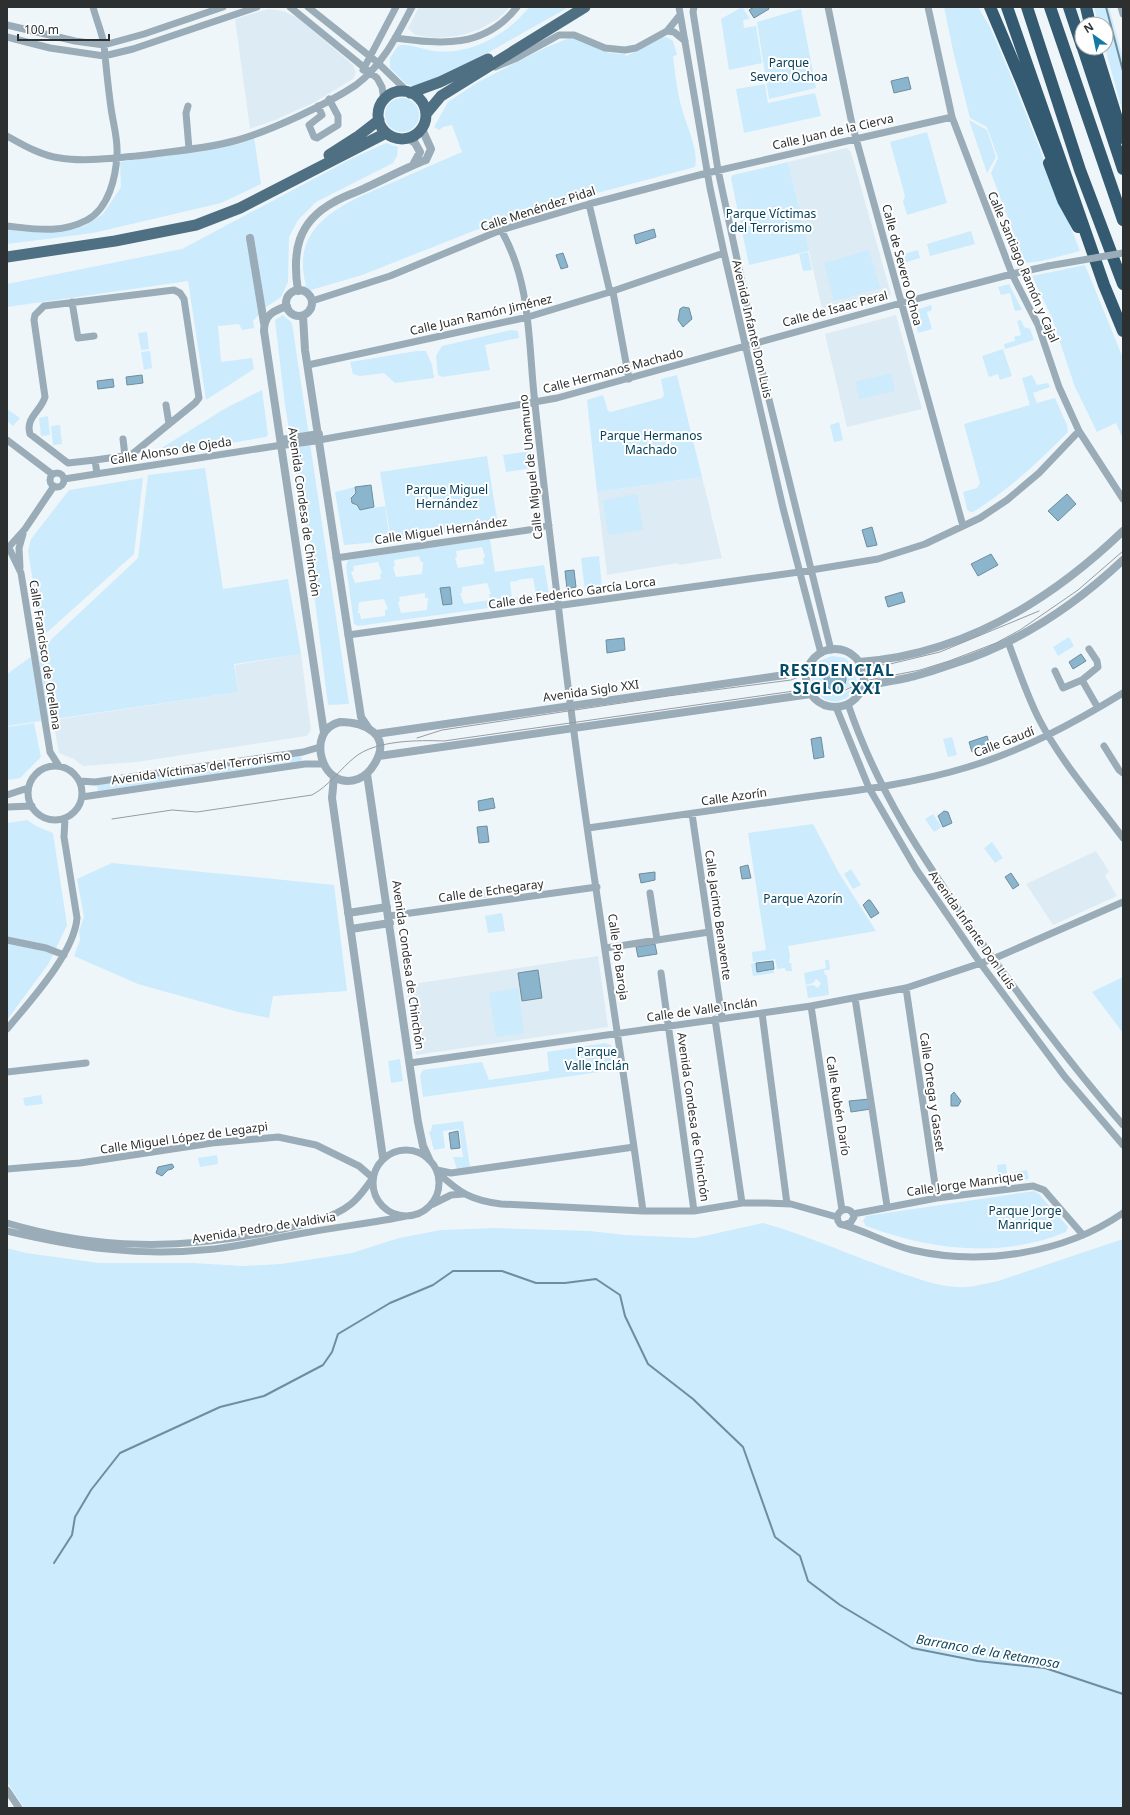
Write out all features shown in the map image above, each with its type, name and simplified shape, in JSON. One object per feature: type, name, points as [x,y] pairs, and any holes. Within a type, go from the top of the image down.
[{"type":"highway","points":[[982,7],[1020,91],[1063,200],[1078,227]]},
{"type":"highway","points":[[990,7],[1023,84],[1078,227],[1104,284],[1123,331]]},
{"type":"highway","points":[[1008,7],[1104,284]]},
{"type":"highway","points":[[1027,7],[1078,162],[1123,284]]},
{"type":"highway","points":[[1050,7],[1123,220]]},
{"type":"highway","points":[[1069,7],[1074,22]]},
{"type":"highway","points":[[1085,56],[1123,169]]},
{"type":"highway","points":[[1098,56],[1123,138]]},
{"type":"main road","points":[[579,7],[484,61],[427,88],[409,93],[397,92],[384,100],[380,106],[379,120],[386,133],[396,138],[408,138],[422,129],[426,114],[441,96],[585,7]]},
{"type":"main road","points":[[409,93],[423,103],[426,114]]},
{"type":"main road","points":[[273,191],[357,137],[379,120]]},
{"type":"main road","points":[[7,257],[115,241],[196,225],[240,208],[386,133]]},
{"type":"street","points":[[7,226],[45,231],[61,230],[89,219],[99,210],[108,196],[113,182],[117,158],[104,56],[104,44],[93,7]]},
{"type":"street","points":[[7,25],[68,40],[104,44],[144,34],[223,7]]},
{"type":"street","points":[[7,37],[50,48],[104,56],[133,49],[245,9],[257,7]]},
{"type":"street","points":[[286,7],[293,8],[377,78],[382,88],[384,100]]},
{"type":"street","points":[[308,7],[377,62],[409,93]]},
{"type":"street","points":[[367,69],[369,56],[396,7]]},
{"type":"street","points":[[356,84],[367,69],[383,58],[412,7]]},
{"type":"street","points":[[395,38],[434,43],[454,42],[481,35],[500,24],[517,7]]},
{"type":"street","name":"Calle de Severo Ochoa","points":[[828,7],[856,138],[963,526]]},
{"type":"street","name":"Calle Santiago Ramón y Cajal","points":[[928,7],[952,117],[1012,274],[1038,325],[1060,387],[1079,431],[1123,499]]},
{"type":"street","points":[[1121,7],[1123,14]]},
{"type":"street","points":[[471,77],[517,58],[559,35],[574,35],[616,51],[636,48],[667,30],[680,11],[694,9]]},
{"type":"street","name":"Avenida Infante Don Luis","points":[[694,9],[718,170],[755,343],[831,650]]},
{"type":"street","name":"Avenida Infante Don Luis","points":[[680,11],[707,173],[724,253],[799,572],[821,653]]},
{"type":"street","points":[[402,26],[407,34],[417,41]]},
{"type":"street","points":[[667,30],[674,32],[684,41]]},
{"type":"street","points":[[7,136],[29,148],[60,158],[117,158],[189,149],[237,140],[269,128],[318,106],[356,84],[377,78]]},
{"type":"street","points":[[318,106],[322,115],[309,125],[314,136],[317,138],[338,125],[338,116],[329,99]]},
{"type":"street","points":[[188,106],[186,113],[189,149]]},
{"type":"street","name":"Calle Juan de la Cierva","points":[[707,173],[952,117]]},
{"type":"street","points":[[298,291],[295,251],[298,240],[309,222],[320,211],[334,202],[426,160],[430,155],[431,149],[422,129]]},
{"type":"street","points":[[408,138],[415,143],[420,152],[413,165]]},
{"type":"street","name":"Calle Menéndez Pidal","points":[[312,301],[390,276],[501,230],[589,204],[707,173]]},
{"type":"street","points":[[589,204],[612,292],[629,379]]},
{"type":"street","name":"Calle Miguel de Unamuno","points":[[501,230],[510,246],[519,270],[528,318],[535,403],[570,706]]},
{"type":"street","name":"Avenida Condesa de Chinchón","points":[[250,238],[264,323],[324,733]]},
{"type":"street","name":"Calle Juan Ramón Jiménez","points":[[308,365],[528,318],[612,292],[724,253]]},
{"type":"street","name":"Calle de Isaac Peral","points":[[745,347],[901,303],[1012,274],[1123,253]]},
{"type":"street","points":[[168,289],[180,293],[184,299],[198,398],[195,403],[169,424],[131,455],[68,463],[34,438],[28,428],[30,421],[45,397],[34,320],[35,314],[44,306],[168,289]]},
{"type":"street","points":[[287,306],[290,294],[298,291],[305,292],[312,301],[311,308],[304,316],[308,365],[336,558],[361,717],[372,732],[381,746],[379,756],[368,774],[358,780],[351,781],[342,781],[334,777],[323,764],[320,747],[324,733],[330,726],[340,722],[354,724],[372,732]]},
{"type":"street","points":[[72,302],[78,338],[94,336]]},
{"type":"street","points":[[264,323],[273,312],[287,306]]},
{"type":"street","points":[[287,306],[293,314],[304,316]]},
{"type":"street","name":"Calle Hermanos Machado","points":[[319,437],[535,403],[745,347]]},
{"type":"street","points":[[166,405],[169,424]]},
{"type":"street","name":"Calle de Federico García Lorca","points":[[348,635],[799,572],[878,559],[908,550],[963,526],[1007,500],[1039,473],[1079,431]]},
{"type":"street","points":[[281,443],[319,437]]},
{"type":"street","points":[[123,439],[125,456]]},
{"type":"street","points":[[7,440],[52,474],[59,473],[64,479],[61,485],[54,486],[25,529],[9,548],[17,559]]},
{"type":"street","name":"Calle Alonso de Ojeda","points":[[64,479],[281,443]]},
{"type":"street","points":[[95,460],[97,474]]},
{"type":"street","points":[[52,474],[50,481],[54,486]]},
{"type":"street","name":"Calle Miguel Hernández","points":[[336,558],[535,529],[549,525]]},
{"type":"street","points":[[17,559],[25,529]]},
{"type":"street","points":[[859,662],[881,661],[927,650],[956,640],[1011,616],[1060,585],[1084,567],[1123,532]]},
{"type":"street","points":[[7,556],[17,559]]},
{"type":"street","name":"Calle Francisco de Orellana","points":[[17,559],[21,573],[50,752],[59,766]]},
{"type":"street","points":[[862,687],[909,678],[977,656],[1008,642],[1048,619],[1072,602],[1097,584],[1123,560]]},
{"type":"street","points":[[1008,642],[1040,720],[1060,755],[1123,838]]},
{"type":"street","points":[[1055,671],[1063,688],[1082,680],[1098,667],[1097,661],[1088,649]]},
{"type":"street","points":[[831,650],[847,652],[859,662],[864,674],[862,687],[859,694],[848,704],[836,707],[822,704],[811,694],[807,683],[808,668],[821,653],[831,650]]},
{"type":"street","name":"Avenida Siglo XXI","points":[[372,732],[570,706],[785,675],[808,668]]},
{"type":"street","points":[[1082,680],[1098,708]]},
{"type":"street","name":"Calle Gaudí","points":[[882,786],[923,779],[968,768],[1005,755],[1049,736],[1123,693]]},
{"type":"street","points":[[379,756],[811,694]]},
{"type":"street","name":"Avenida Infante Don Luis","points":[[848,704],[868,757],[911,841],[993,959],[1075,1070],[1123,1125]]},
{"type":"street","name":"Calle Pío Baroja","points":[[570,706],[643,1211]]},
{"type":"street","name":"Avenida Infante Don Luis","points":[[836,707],[869,788],[912,864],[981,964],[1065,1077],[1123,1145]]},
{"type":"street","points":[[1104,746],[1119,770],[1123,773]]},
{"type":"street","name":"Avenida Víctimas del Terrorismo","points":[[80,781],[95,782],[140,776],[303,752],[320,747]]},
{"type":"street","name":"Calle Francisco de Orellana","points":[[44,768],[50,752]]},
{"type":"street","name":"Avenida Víctimas del Terrorismo","points":[[82,797],[305,764],[323,764]]},
{"type":"street","points":[[59,766],[74,772],[80,781],[82,797],[76,810],[65,818],[55,820],[44,818],[29,801],[28,788],[34,776],[44,768],[59,766]]},
{"type":"street","name":"Avenida Condesa de Chinchón","points":[[368,774],[418,1122],[423,1146],[429,1159]]},
{"type":"street","points":[[334,777],[332,798],[384,1158]]},
{"type":"street","name":"Calle Azorín","points":[[588,828],[882,786]]},
{"type":"street","points":[[7,795],[28,788]]},
{"type":"street","points":[[7,808],[32,806]]},
{"type":"street","name":"Calle Jacinto Benavente","points":[[692,814],[709,932],[718,1019],[742,1203]]},
{"type":"street","points":[[7,1029],[64,955],[72,939],[77,918],[64,837],[65,818]]},
{"type":"street","points":[[55,820],[64,837]]},
{"type":"street","name":"Calle de Echegaray","points":[[389,920],[597,887]]},
{"type":"street","points":[[650,893],[657,940]]},
{"type":"street","name":"Calle de Valle Inclán","points":[[410,1063],[811,1006],[906,988],[981,964],[1123,902]]},
{"type":"street","points":[[348,913],[388,907]]},
{"type":"street","points":[[351,929],[389,920]]},
{"type":"street","points":[[606,948],[709,932]]},
{"type":"street","points":[[7,940],[46,948],[64,955]]},
{"type":"street","name":"Avenida Condesa de Chinchón","points":[[661,973],[667,1026],[694,1211]]},
{"type":"street","name":"Calle Ortega y Gasset","points":[[906,988],[937,1198]]},
{"type":"street","points":[[855,998],[887,1206]]},
{"type":"street","name":"Calle Rubén Darío","points":[[811,1006],[842,1210]]},
{"type":"street","points":[[762,1012],[787,1204]]},
{"type":"street","points":[[7,1072],[86,1063]]},
{"type":"street","name":"Calle Miguel López de Legazpi","points":[[7,1168],[80,1164],[212,1143],[278,1137],[316,1145],[359,1166],[367,1168],[378,1165]]},
{"type":"street","points":[[437,1171],[451,1173],[634,1147]]},
{"type":"street","points":[[429,1207],[437,1194],[439,1187],[437,1171],[429,1159],[419,1152],[408,1150],[396,1151],[384,1158],[378,1165],[373,1178],[375,1196],[383,1207],[394,1214],[406,1216],[418,1214],[451,1195],[462,1194]]},
{"type":"street","name":"Calle Miguel López de Legazpi","points":[[359,1166],[373,1178]]},
{"type":"street","name":"Avenida Condesa de Chinchón","points":[[437,1171],[462,1194],[487,1202],[501,1204],[643,1211],[694,1211],[742,1203],[787,1204],[837,1216]]},
{"type":"street","name":"Avenida Pedro de Valdivia","points":[[7,1223],[61,1237],[104,1243],[146,1246],[215,1242],[288,1228],[340,1211],[360,1196],[373,1178]]},
{"type":"street","name":"Calle Jorge Manrique","points":[[853,1217],[887,1206],[1033,1186],[1039,1187],[1084,1235]]},
{"type":"street","points":[[860,1231],[848,1209],[842,1210],[837,1216],[840,1224],[912,1250],[948,1255],[989,1257],[1032,1251],[1084,1235],[1123,1213]]},
{"type":"street","name":"Avenida Pedro de Valdivia","points":[[7,1231],[60,1244],[105,1250],[147,1252],[185,1251],[238,1245],[406,1216]]},
{"type":"street","points":[[845,1225],[853,1217]]},
{"type":"street","points":[[7,1790],[19,1808]]},
{"type":"shaded area","points":[[419,7],[510,7],[498,19],[478,30],[458,36],[436,38],[415,35],[408,28]]},
{"type":"shaded area","points":[[754,7],[768,7],[769,9],[754,18],[749,10]]},
{"type":"shaded area","points":[[268,9],[283,11],[298,18],[353,65],[356,72],[353,79],[315,102],[275,120],[250,129],[235,19]]},
{"type":"shaded area","points":[[908,77],[911,89],[894,93],[891,81]]},
{"type":"shaded area","points":[[847,148],[851,152],[891,294],[888,299],[824,317],[788,162]]},
{"type":"shaded area","points":[[654,229],[656,237],[636,244],[634,235]]},
{"type":"shaded area","points":[[563,253],[568,267],[561,269],[556,255]]},
{"type":"shaded area","points":[[683,307],[689,308],[692,319],[683,327],[678,320],[680,309]]},
{"type":"shaded area","points":[[896,315],[922,409],[847,427],[825,334]]},
{"type":"shaded area","points":[[142,375],[143,383],[127,385],[126,377]]},
{"type":"shaded area","points":[[113,379],[114,387],[98,389],[97,381]]},
{"type":"shaded area","points":[[702,477],[722,558],[679,565],[678,563],[607,575],[597,492]]},
{"type":"shaded area","points":[[371,485],[374,507],[360,510],[357,505],[352,503],[351,498],[356,493],[355,487]]},
{"type":"shaded area","points":[[1067,494],[1076,504],[1058,521],[1048,511]]},
{"type":"shaded area","points":[[872,527],[877,545],[867,547],[862,530]]},
{"type":"shaded area","points":[[991,554],[998,565],[978,576],[971,564]]},
{"type":"shaded area","points":[[574,570],[576,587],[567,589],[565,571]]},
{"type":"shaded area","points":[[450,587],[452,604],[443,605],[440,588]]},
{"type":"shaded area","points":[[902,592],[905,602],[888,607],[885,597]]},
{"type":"shaded area","points":[[624,638],[625,650],[607,653],[606,640]]},
{"type":"shaded area","points":[[301,654],[311,730],[307,736],[137,762],[83,766],[74,759],[59,753],[53,720],[238,692],[235,665]]},
{"type":"shaded area","points":[[1081,654],[1086,661],[1073,669],[1069,662]]},
{"type":"shaded area","points":[[831,668],[839,668],[846,675],[846,683],[839,690],[831,690],[824,683],[824,675]]},
{"type":"shaded area","points":[[987,736],[990,746],[972,752],[969,742]]},
{"type":"shaded area","points":[[821,737],[824,757],[814,759],[811,739]]},
{"type":"shaded area","points":[[493,798],[495,808],[479,811],[478,801]]},
{"type":"shaded area","points":[[944,811],[948,812],[952,823],[943,827],[938,816]]},
{"type":"shaded area","points":[[487,826],[489,842],[479,843],[477,827]]},
{"type":"shaded area","points":[[1096,851],[1109,871],[1105,876],[1117,896],[1053,925],[1026,884]]},
{"type":"shaded area","points":[[748,865],[751,878],[742,879],[740,867]]},
{"type":"shaded area","points":[[655,872],[655,880],[641,883],[639,874]]},
{"type":"shaded area","points":[[1011,873],[1019,885],[1013,889],[1005,877]]},
{"type":"shaded area","points":[[870,900],[879,913],[871,918],[863,905]]},
{"type":"shaded area","points":[[655,944],[657,954],[638,957],[636,947]]},
{"type":"shaded area","points":[[598,956],[608,1027],[416,1055],[406,985]]},
{"type":"shaded area","points":[[773,961],[774,969],[757,972],[756,963]]},
{"type":"shaded area","points":[[538,970],[542,998],[522,1001],[518,973]]},
{"type":"shaded area","points":[[954,1092],[961,1101],[958,1106],[951,1106],[951,1095]]},
{"type":"shaded area","points":[[870,1099],[871,1109],[851,1112],[849,1101]]},
{"type":"shaded area","points":[[458,1131],[460,1148],[451,1149],[449,1133]]},
{"type":"shaded area","points":[[172,1164],[174,1167],[162,1176],[156,1173],[158,1167]]},
{"type":"green space","points":[[529,7],[569,7],[450,74],[414,86],[406,84],[390,68],[390,58],[398,46],[406,45],[434,51],[447,52],[461,50],[487,41],[499,34],[521,17]]},
{"type":"green space","points":[[742,7],[750,19],[743,20],[744,28],[756,26],[762,63],[729,70],[721,19]]},
{"type":"green space","points":[[944,7],[978,7],[990,27],[1013,81],[1080,251],[1042,261],[1025,263],[991,173],[998,158],[987,127],[970,118],[954,55]]},
{"type":"green space","points":[[1094,7],[1109,7],[1111,16],[1096,16]]},
{"type":"green space","name":"Parque Severo Ochoa","points":[[801,9],[816,88],[769,99],[757,22]]},
{"type":"green space","points":[[1114,26],[1123,59],[1123,113],[1107,56],[1114,56]]},
{"type":"green space","points":[[572,37],[609,53],[624,54],[626,56],[664,37],[673,41],[677,55],[673,56],[677,89],[694,146],[696,161],[695,167],[533,210],[476,230],[362,275],[311,290],[303,287],[306,285],[303,263],[306,244],[315,229],[328,216],[344,205],[362,196],[462,152],[452,125],[443,127],[439,130],[434,127],[448,102],[478,82],[547,47]]},
{"type":"green space","points":[[765,84],[768,103],[815,93],[821,116],[744,133],[736,89]]},
{"type":"green space","points":[[399,98],[405,98],[409,99],[416,105],[419,115],[418,122],[412,129],[405,132],[399,132],[395,131],[388,125],[385,118],[385,112],[386,108],[392,101]]},
{"type":"green space","points":[[969,120],[987,130],[996,157],[987,173]]},
{"type":"green space","points":[[927,132],[947,203],[907,215],[903,201],[905,196],[890,142]]},
{"type":"green space","points":[[254,137],[261,184],[221,203],[93,233],[7,244],[7,228],[60,232],[84,226],[103,214],[121,187],[120,162],[240,144]]},
{"type":"green space","points":[[386,143],[398,147],[397,156],[393,163],[316,202],[298,220],[289,237],[288,282],[281,297],[266,307],[253,321],[254,328],[242,330],[239,324],[218,326],[221,362],[252,358],[254,369],[206,400],[188,281],[7,307],[7,284],[182,249],[351,159]]},
{"type":"green space","name":"Parque Víctimas del Terrorismo","points":[[788,162],[809,251],[749,265],[731,178],[733,175]]},
{"type":"green space","points":[[971,231],[975,244],[930,256],[927,244]]},
{"type":"green space","points":[[869,250],[880,288],[834,301],[824,263]]},
{"type":"green space","points":[[918,250],[920,258],[903,263],[900,255]]},
{"type":"green space","points":[[808,252],[812,270],[803,271],[799,254]]},
{"type":"green space","points":[[1085,265],[1123,358],[1123,439],[1116,423],[1097,432],[1075,387],[1052,318],[1032,276]]},
{"type":"green space","points":[[1009,284],[1022,310],[1015,311],[1010,293],[1001,295],[998,287]]},
{"type":"green space","points":[[931,305],[932,310],[927,312],[932,329],[918,333],[913,311]]},
{"type":"green space","points":[[283,315],[292,323],[349,704],[328,705],[309,553],[285,405],[275,320]]},
{"type":"green space","points":[[1021,320],[1024,327],[1030,329],[1034,340],[1005,349],[1004,344],[1015,341],[1014,337],[1021,335],[1017,321]]},
{"type":"green space","points":[[511,330],[518,331],[519,338],[485,345],[490,370],[442,377],[438,375],[436,356],[442,346]]},
{"type":"green space","points":[[147,332],[149,349],[141,350],[138,333]]},
{"type":"green space","points":[[1003,349],[1012,376],[1000,380],[998,374],[989,377],[982,356]]},
{"type":"green space","points":[[150,351],[152,368],[144,370],[141,352]]},
{"type":"green space","points":[[417,351],[426,351],[432,365],[434,378],[395,383],[384,373],[360,376],[353,374],[350,362]]},
{"type":"green space","points":[[891,373],[895,391],[859,399],[855,382]]},
{"type":"green space","name":"Parque Hermanos Machado","points":[[677,375],[702,477],[597,492],[587,400],[603,395],[608,411],[611,412],[662,398],[664,395],[661,379]]},
{"type":"green space","points":[[1032,375],[1037,385],[1048,383],[1050,387],[1033,393],[1037,403],[1055,398],[1067,425],[1068,432],[1011,485],[973,512],[970,512],[967,509],[963,492],[977,488],[980,483],[964,424],[1030,405],[1022,378]]},
{"type":"green space","points":[[262,390],[268,435],[266,437],[147,457],[226,408]]},
{"type":"green space","points":[[7,409],[20,418],[13,426],[7,421]]},
{"type":"green space","points":[[48,416],[50,435],[41,436],[39,418]]},
{"type":"green space","points":[[839,422],[843,440],[834,442],[830,425]]},
{"type":"green space","points":[[60,425],[62,444],[53,445],[51,426]]},
{"type":"green space","points":[[531,451],[532,468],[506,472],[503,455]]},
{"type":"green space","name":"Parque Miguel Hernández","points":[[487,456],[498,525],[391,540],[380,472]]},
{"type":"green space","points":[[205,468],[223,589],[288,579],[301,654],[234,664],[238,692],[7,726],[7,674],[39,651],[138,558],[148,475]]},
{"type":"green space","points":[[143,478],[134,554],[42,637],[28,551],[31,539],[69,490]]},
{"type":"green space","points":[[355,487],[356,493],[351,496],[350,501],[360,510],[385,506],[390,541],[344,545],[335,492]]},
{"type":"green space","points":[[637,494],[643,530],[608,535],[603,500]]},
{"type":"green space","points":[[490,539],[495,572],[544,565],[549,594],[546,600],[358,626],[354,624],[346,566],[348,560]],"holes":[[[482,547],[485,557],[483,558],[484,564],[458,568],[455,558],[457,557],[456,551]],[[419,556],[421,562],[423,562],[422,574],[396,577],[393,567],[395,566],[394,560]],[[378,562],[382,573],[380,574],[381,579],[355,583],[351,572],[354,571],[353,566]],[[533,578],[536,595],[512,598],[510,582]],[[487,583],[491,594],[489,594],[490,600],[464,604],[460,593],[462,593],[462,587]],[[425,593],[425,598],[428,598],[427,610],[401,613],[398,602],[400,601],[399,597]],[[384,599],[388,609],[385,610],[385,616],[361,619],[360,613],[358,613],[359,602]]]},
{"type":"green space","points":[[599,556],[602,588],[585,590],[581,558]]},
{"type":"green space","points":[[1069,637],[1074,646],[1058,656],[1053,647]]},
{"type":"green space","points":[[832,656],[845,658],[853,665],[834,662],[814,670],[819,661]]},
{"type":"green space","points":[[837,666],[855,669],[857,683],[836,693],[814,690],[811,675],[824,669]],"holes":[[[841,669],[846,675],[846,683],[837,690],[830,689],[823,681],[827,670]]]},
{"type":"green space","points":[[856,687],[849,696],[839,701],[828,700],[818,694],[839,695]]},
{"type":"green space","points":[[34,723],[41,757],[20,778],[7,780],[7,727]]},
{"type":"green space","points":[[952,737],[957,755],[948,757],[943,739]]},
{"type":"green space","points":[[301,755],[302,762],[98,791],[97,785]]},
{"type":"green space","points":[[933,814],[942,827],[934,832],[925,819]]},
{"type":"green space","points":[[27,820],[36,826],[53,833],[67,925],[49,963],[7,1020],[7,823]]},
{"type":"green space","name":"Parque Azorín","points":[[813,824],[839,873],[876,931],[788,946],[790,956],[789,963],[791,963],[792,971],[786,971],[785,968],[777,969],[775,959],[753,962],[752,952],[766,950],[748,833]]},
{"type":"green space","points":[[992,842],[1003,858],[995,863],[984,848]]},
{"type":"green space","points":[[112,863],[334,885],[347,991],[273,996],[269,1018],[238,1012],[138,984],[74,956],[80,940],[79,931],[84,917],[77,879]]},
{"type":"green space","points":[[851,869],[861,885],[853,889],[844,874]]},
{"type":"green space","points":[[500,886],[501,895],[483,898],[482,889]]},
{"type":"green space","points":[[502,913],[505,931],[488,933],[485,916]]},
{"type":"green space","points":[[825,960],[829,960],[830,970],[824,970],[825,975],[827,975],[829,995],[808,998],[806,986],[813,985],[818,988],[821,983],[816,979],[813,983],[806,985],[804,973],[826,968]]},
{"type":"green space","points":[[756,963],[757,972],[774,969],[774,973],[753,976],[751,964]]},
{"type":"green space","points":[[1123,977],[1123,1033],[1092,992]]},
{"type":"green space","points":[[518,988],[524,1033],[496,1037],[489,993]]},
{"type":"green space","name":"Parque Valle Inclán","points":[[605,1043],[611,1045],[614,1070],[423,1097],[420,1075],[423,1070],[482,1062],[489,1080],[549,1071],[547,1052]]},
{"type":"green space","points":[[400,1059],[403,1081],[391,1083],[388,1061]]},
{"type":"green space","points":[[41,1095],[43,1104],[25,1106],[23,1098]]},
{"type":"green space","points":[[463,1121],[470,1167],[457,1169],[453,1157],[463,1157],[459,1129],[443,1131],[445,1148],[434,1150],[429,1132],[431,1131],[432,1125]]},
{"type":"green space","points":[[217,1155],[218,1164],[200,1167],[198,1158]]},
{"type":"green space","points":[[1006,1164],[1008,1182],[999,1183],[997,1165]]},
{"type":"green space","points":[[1027,1170],[1029,1179],[1010,1182],[1009,1173]]},
{"type":"green space","name":"Parque Jorge Manrique","points":[[1034,1191],[1039,1194],[1068,1227],[1066,1232],[1016,1246],[966,1248],[940,1246],[915,1241],[866,1226],[863,1221],[866,1216]]},
{"type":"green space","points":[[763,1223],[798,1234],[915,1278],[935,1284],[956,1287],[972,1286],[998,1281],[1123,1239],[1123,1808],[24,1808],[7,1782],[7,1248],[26,1253],[99,1263],[193,1263],[243,1266],[281,1264],[352,1253],[399,1238],[441,1230],[495,1228],[590,1231],[625,1235],[695,1238]]},
{"type":"waterway","points":[[1106,7],[1123,71]]},
{"type":"waterway","name":"Barranco de la Retamosa","points":[[54,1563],[72,1535],[75,1517],[91,1490],[120,1453],[220,1407],[264,1396],[323,1365],[332,1352],[338,1334],[390,1303],[433,1285],[453,1271],[502,1271],[536,1283],[565,1283],[596,1279],[620,1295],[625,1316],[648,1364],[693,1399],[743,1447],[775,1537],[800,1556],[808,1581],[840,1605],[912,1648],[978,1661],[1045,1668],[1123,1694]]},
{"type":"tram line","points":[[112,819],[172,810],[197,812],[312,795],[324,787],[355,757],[364,751],[386,744],[410,741],[444,741],[794,691],[809,690],[825,694],[837,694],[864,681],[920,670],[949,661],[996,643],[1020,630],[1078,590],[1123,551]]},
{"type":"tram line","points":[[417,738],[442,730],[668,696],[791,680],[831,664],[862,667],[890,664],[940,652],[1039,611]]},
{"type":"district","name":"RESIDENCIAL SIGLO XXI","points":[[837,679]]}]
